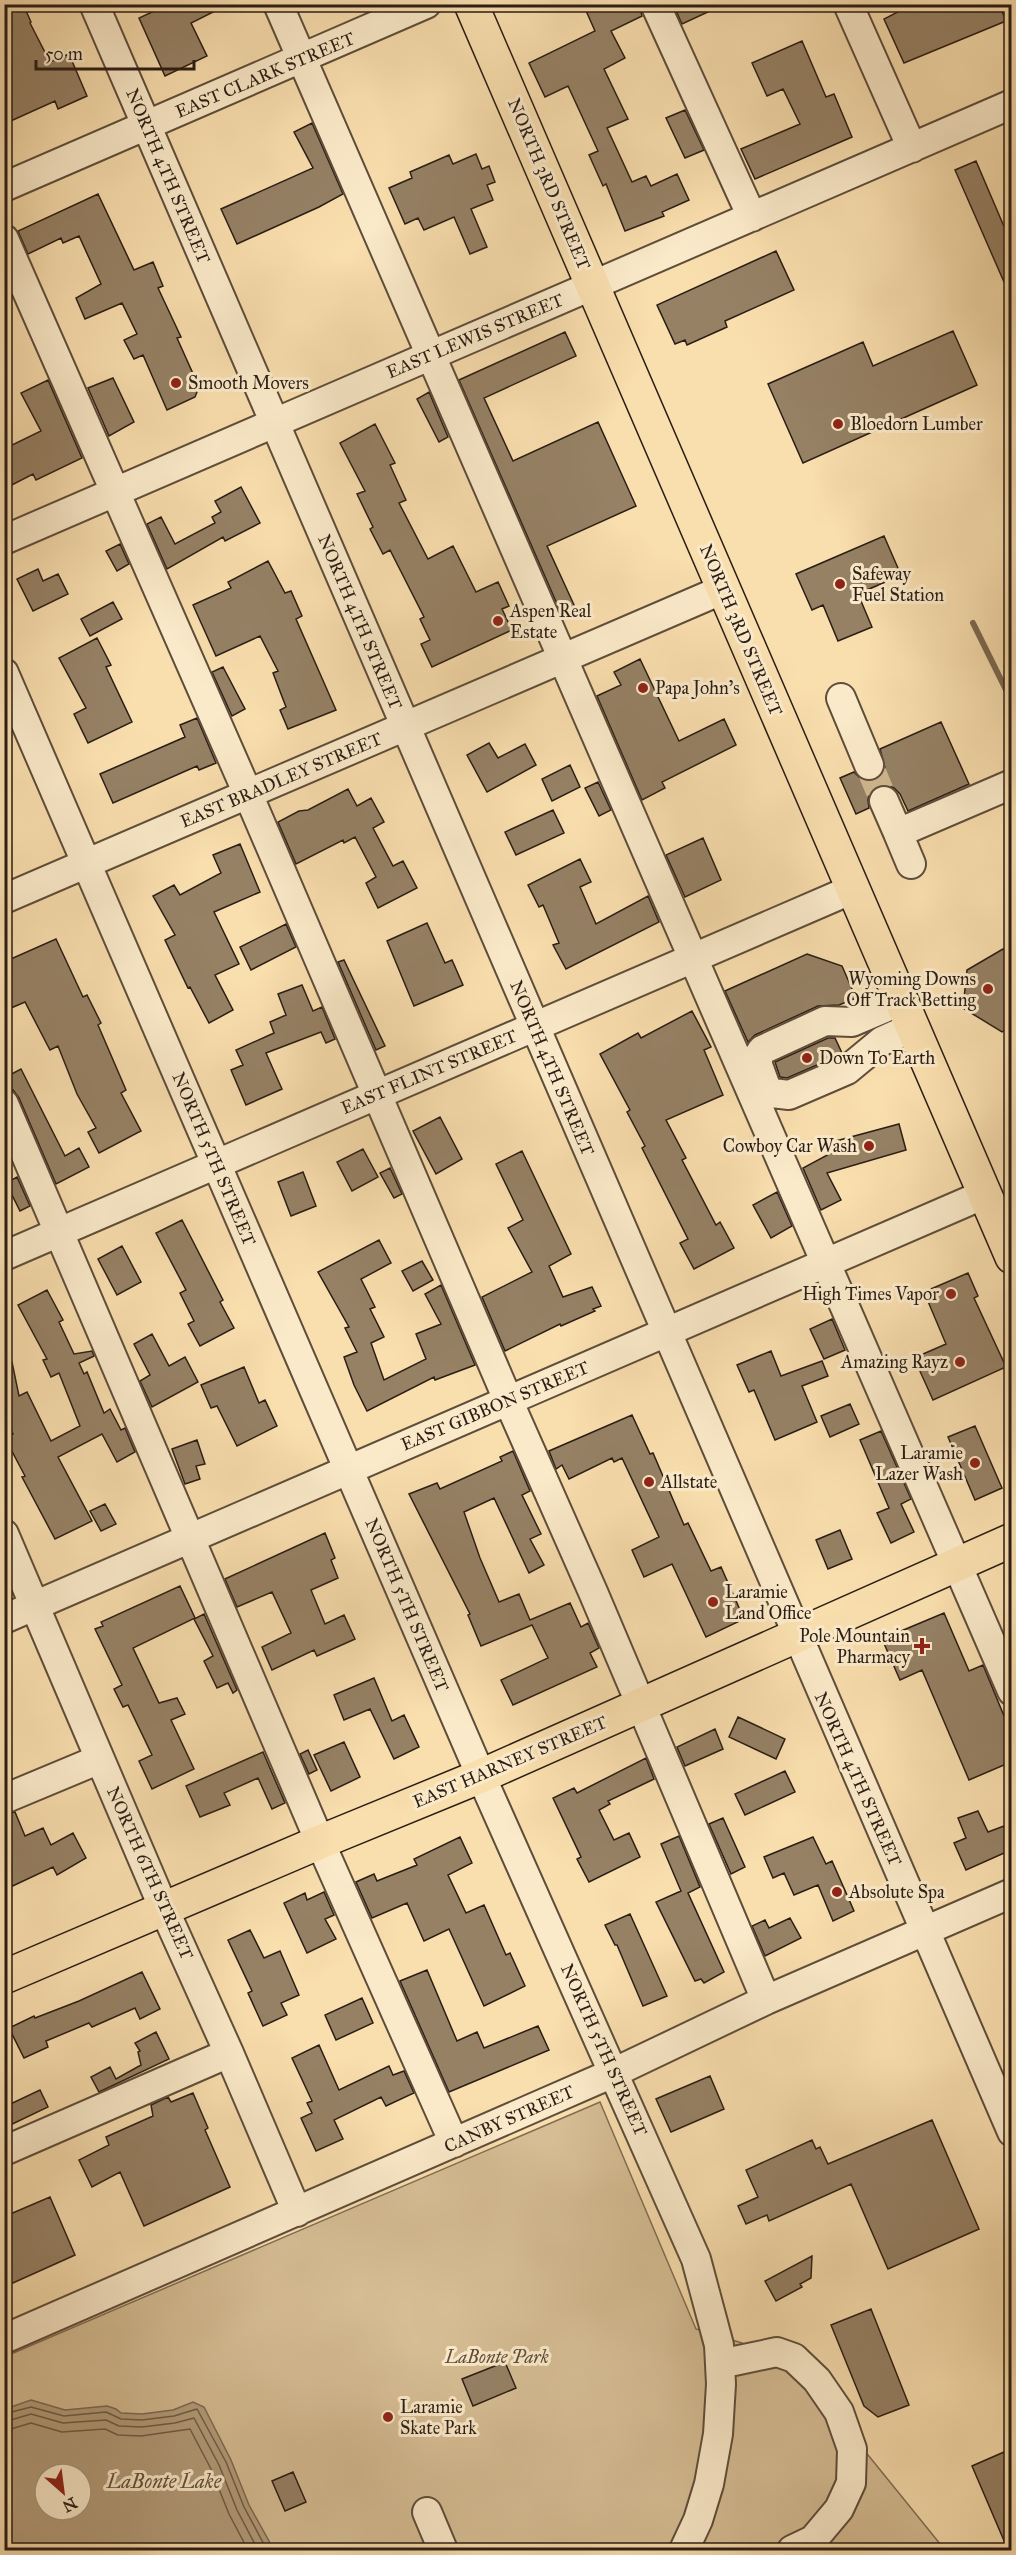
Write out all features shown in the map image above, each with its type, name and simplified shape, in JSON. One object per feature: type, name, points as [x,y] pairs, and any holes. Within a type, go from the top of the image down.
[{"type":"main road","name":"NORTH 3RD STREET","points":[[471,4],[1011,1257]]},
{"type":"main road","name":"EAST HARNEY STREET","points":[[4,1977],[481,1776],[795,1634],[1011,1540]]},
{"type":"street","name":"NORTH 4TH STREET","points":[[94,4],[1011,2132]]},
{"type":"street","points":[[278,4],[827,1262],[1011,1691]]},
{"type":"street","name":"EAST CLARK STREET","points":[[4,187],[426,4]]},
{"type":"street","points":[[655,4],[752,217]]},
{"type":"street","points":[[848,4],[912,148]]},
{"type":"street","name":"EAST LEWIS STREET","points":[[4,540],[1011,104]]},
{"type":"street","points":[[4,239],[248,794],[508,1400],[593,1592],[639,1706],[766,2000]]},
{"type":"street","name":"EAST BRADLEY STREET","points":[[4,899],[724,589]]},
{"type":"street","name":"NORTH 5TH STREET","points":[[4,673],[481,1776],[696,2259],[719,2344],[718,2434],[711,2474],[698,2520],[684,2550]]},
{"type":"street","points":[[841,698],[869,765]]},
{"type":"street","points":[[898,833],[1011,784]]},
{"type":"street","points":[[884,801],[911,864]]},
{"type":"street","name":"EAST FLINT STREET","points":[[4,1256],[853,889]]},
{"type":"street","points":[[907,1014],[882,1041],[847,1070],[789,1095],[772,1093],[765,1087],[758,1065],[758,1056],[762,1050],[825,1021],[852,1022],[907,1014]]},
{"type":"street","points":[[4,1104],[320,1842],[454,2143]]},
{"type":"street","name":"EAST GIBBON STREET","points":[[4,1619],[985,1194]]},
{"type":"street","name":"NORTH 6TH STREET","points":[[4,1534],[164,1909],[297,2212]]},
{"type":"street","points":[[4,1799],[100,1760]]},
{"type":"street","name":"CANBY STREET","points":[[4,2339],[613,2073],[766,2000],[1011,1893]]},
{"type":"street","points":[[4,2151],[229,2053]]},
{"type":"street","points":[[720,2364],[777,2352],[794,2358],[817,2380],[839,2412],[852,2450],[852,2482],[839,2509],[813,2540],[792,2550]]},
{"type":"street","points":[[427,2512],[443,2550]]},
{"type":"green space","name":"LaBonte Park","points":[[600,2102],[696,2329],[742,2343],[809,2382],[945,2550],[5,2550],[4,2357]]},
{"type":"water","name":"LaBonte Lake","points":[[31,2400],[65,2410],[107,2406],[121,2413],[142,2414],[173,2410],[193,2402],[204,2407],[231,2460],[249,2505],[274,2550],[5,2550],[5,2409]]},
{"type":"building","points":[[4,4],[23,4],[50,62],[69,54],[87,96],[58,109],[55,101],[4,124]]},
{"type":"building","points":[[169,4],[229,4],[191,23],[207,56],[165,76],[139,18]]},
{"type":"building","points":[[583,4],[639,4],[642,16],[611,31],[625,58],[604,69],[628,119],[607,128],[632,182],[646,176],[651,186],[677,174],[689,200],[662,212],[664,216],[625,231],[606,184],[603,186],[589,155],[598,151],[568,86],[545,97],[529,63],[595,31]]},
{"type":"building","points":[[673,4],[725,4],[682,24]]},
{"type":"building","points":[[913,4],[999,4],[1006,21],[904,63],[884,19]]},
{"type":"building","points":[[802,41],[826,97],[834,94],[852,137],[755,179],[741,149],[800,124],[783,89],[767,96],[752,63]]},
{"type":"building","points":[[685,110],[704,150],[685,158],[666,118]]},
{"type":"building","points":[[312,123],[343,194],[237,244],[221,209],[313,168],[294,132]]},
{"type":"building","points":[[476,154],[482,169],[489,166],[495,182],[487,185],[493,200],[471,209],[487,247],[470,254],[454,217],[424,230],[418,218],[405,224],[389,188],[412,178],[410,172],[449,155],[453,164]]},
{"type":"building","points":[[976,161],[1011,243],[1011,298],[955,170]]},
{"type":"building","points":[[98,194],[134,270],[153,262],[163,286],[158,288],[181,337],[177,338],[199,387],[195,397],[167,410],[143,355],[134,359],[124,340],[137,334],[122,303],[85,319],[76,298],[101,284],[79,236],[63,243],[61,238],[28,254],[18,231]]},
{"type":"building","points":[[776,251],[794,290],[725,321],[727,327],[687,345],[685,340],[675,344],[657,305]]},
{"type":"building","name":"Bloedorn Lumber","points":[[953,331],[977,385],[803,463],[768,384],[863,342],[873,366]]},
{"type":"building","points":[[565,332],[576,356],[484,398],[513,461],[598,422],[636,506],[547,546],[575,607],[561,613],[459,380]]},
{"type":"building","points":[[113,378],[134,422],[109,436],[88,388]]},
{"type":"building","points":[[48,380],[82,458],[36,480],[33,474],[4,489],[4,449],[41,431],[21,393]]},
{"type":"building","points":[[429,392],[448,437],[439,442],[417,399]]},
{"type":"building","points":[[375,424],[395,463],[390,465],[406,500],[399,503],[428,559],[453,546],[476,592],[498,582],[509,606],[502,609],[512,630],[432,667],[421,644],[430,640],[420,619],[424,617],[390,550],[383,554],[370,529],[373,527],[357,494],[365,491],[340,443]]},
{"type":"building","points":[[241,487],[260,523],[225,541],[223,537],[167,569],[147,524],[161,517],[175,544],[215,523],[212,517],[221,512],[215,501]]},
{"type":"building","name":"Safeway Fuel Station","points":[[884,536],[901,575],[858,594],[872,627],[838,641],[823,605],[812,610],[796,574]]},
{"type":"building","points":[[120,544],[129,564],[117,571],[106,551]]},
{"type":"building","points":[[268,561],[285,593],[291,591],[302,616],[296,619],[336,710],[288,729],[280,710],[286,707],[273,673],[278,671],[260,636],[216,656],[193,605],[231,588],[228,582]]},
{"type":"building","points":[[38,569],[43,581],[58,574],[68,594],[33,611],[17,579]]},
{"type":"building","points":[[113,602],[122,619],[90,636],[81,619]]},
{"type":"building","points":[[97,638],[111,665],[106,667],[132,722],[88,743],[74,714],[86,708],[59,658]]},
{"type":"building","points":[[640,659],[679,741],[724,719],[736,745],[662,782],[665,788],[642,800],[597,696],[621,685],[614,672]]},
{"type":"building","points":[[223,667],[245,709],[232,716],[212,672]]},
{"type":"building","points":[[197,718],[216,763],[199,770],[197,766],[113,803],[100,774],[185,737],[180,725]]},
{"type":"building","points":[[941,722],[969,784],[908,811],[900,794],[894,788],[886,785],[878,786],[870,792],[869,808],[856,814],[840,778],[854,772],[866,781],[876,780],[885,768],[880,749]]},
{"type":"building","points":[[489,743],[498,758],[525,744],[536,765],[487,792],[467,755]]},
{"type":"building","points":[[570,765],[580,787],[552,801],[542,779]]},
{"type":"building","points":[[598,782],[611,810],[599,816],[585,788]]},
{"type":"building","points":[[348,789],[357,806],[371,798],[384,822],[373,828],[393,866],[403,861],[417,888],[378,908],[366,883],[376,877],[355,837],[344,843],[343,840],[296,864],[278,822],[299,811],[308,810]]},
{"type":"building","points":[[553,810],[564,833],[516,855],[505,832]]},
{"type":"building","points":[[703,838],[721,880],[685,897],[666,855]]},
{"type":"building","points":[[240,844],[260,892],[214,912],[239,964],[215,975],[233,1010],[209,1023],[190,987],[188,988],[165,940],[175,935],[153,896],[174,885],[180,895],[221,873],[213,855]]},
{"type":"building","points":[[580,859],[591,882],[580,887],[596,924],[648,896],[659,922],[566,969],[553,945],[559,943],[543,905],[539,907],[528,885]]},
{"type":"building","points":[[427,923],[445,963],[452,960],[463,985],[414,1006],[387,941]]},
{"type":"building","points":[[286,924],[296,947],[251,970],[240,947]]},
{"type":"building","points":[[56,939],[83,997],[87,995],[101,1023],[98,1025],[126,1090],[121,1093],[141,1131],[99,1153],[88,1132],[96,1128],[77,1094],[58,1046],[50,1050],[25,1002],[4,1011],[4,962]]},
{"type":"building","name":"Wyoming Downs Off Track Betting","points":[[1003,949],[1011,955],[1011,1027],[1002,1032],[963,1008],[967,970]]},
{"type":"building","points":[[807,954],[842,966],[856,998],[839,1005],[818,1006],[755,1035],[748,1042],[725,991]]},
{"type":"building","points":[[344,960],[385,1046],[376,1050],[338,962]]},
{"type":"building","points":[[302,985],[313,1011],[322,1007],[335,1039],[326,1043],[321,1032],[266,1053],[282,1089],[246,1105],[231,1070],[243,1065],[236,1050],[274,1033],[270,1022],[286,1015],[278,994]]},
{"type":"building","points":[[692,1011],[711,1047],[704,1050],[723,1095],[666,1120],[686,1158],[682,1160],[716,1225],[720,1222],[734,1248],[694,1269],[680,1243],[688,1239],[642,1148],[645,1146],[627,1112],[630,1110],[600,1054],[638,1033],[641,1038]]},
{"type":"building","points":[[828,1038],[835,1038],[842,1053],[787,1078],[780,1077],[775,1062]]},
{"type":"building","points":[[21,1069],[65,1156],[79,1148],[89,1167],[56,1184],[19,1098],[13,1090],[4,1088],[4,1078]]},
{"type":"building","points":[[440,1117],[462,1159],[436,1174],[413,1131]]},
{"type":"building","name":"Cowboy Car Wash","points":[[899,1124],[906,1150],[827,1173],[841,1200],[821,1210],[803,1168],[835,1151],[832,1142]]},
{"type":"building","points":[[363,1149],[378,1177],[352,1191],[337,1162]]},
{"type":"building","points":[[522,1151],[571,1254],[549,1266],[563,1297],[592,1287],[601,1306],[593,1309],[595,1311],[561,1326],[560,1324],[505,1351],[482,1297],[532,1272],[508,1228],[523,1220],[496,1164]]},
{"type":"building","points":[[390,1168],[402,1194],[394,1198],[380,1173]]},
{"type":"building","points":[[303,1172],[316,1206],[291,1216],[278,1182]]},
{"type":"building","points":[[17,1177],[30,1206],[20,1211],[6,1183]]},
{"type":"building","points":[[777,1192],[792,1226],[771,1238],[753,1205]]},
{"type":"building","points":[[182,1220],[223,1300],[220,1302],[234,1328],[200,1346],[188,1324],[194,1321],[180,1293],[186,1290],[156,1233]]},
{"type":"building","points":[[379,1240],[391,1263],[361,1279],[375,1307],[370,1309],[384,1337],[371,1343],[384,1380],[426,1359],[416,1334],[441,1324],[425,1294],[441,1285],[475,1365],[435,1380],[434,1377],[367,1411],[344,1357],[357,1352],[345,1328],[349,1327],[318,1272]]},
{"type":"building","points":[[122,1246],[141,1282],[117,1295],[98,1259]]},
{"type":"building","points":[[422,1261],[433,1280],[413,1291],[402,1271]]},
{"type":"building","points":[[968,1273],[978,1296],[974,1298],[1006,1367],[933,1400],[914,1358],[946,1344],[924,1292]]},
{"type":"building","points":[[47,1290],[63,1320],[59,1322],[74,1354],[92,1351],[94,1356],[79,1363],[84,1374],[87,1372],[104,1413],[110,1409],[121,1430],[125,1428],[135,1452],[117,1462],[102,1434],[58,1457],[92,1521],[55,1539],[22,1477],[25,1476],[5,1438],[13,1434],[4,1416],[4,1363],[12,1362],[19,1396],[27,1392],[51,1441],[80,1426],[59,1373],[51,1377],[43,1360],[47,1359],[18,1305]]},
{"type":"building","points":[[832,1319],[845,1350],[824,1359],[810,1329]]},
{"type":"building","points":[[152,1334],[169,1366],[185,1357],[198,1382],[152,1407],[140,1381],[150,1375],[134,1344]]},
{"type":"building","points":[[771,1351],[781,1376],[822,1361],[828,1376],[802,1386],[817,1422],[775,1440],[754,1390],[749,1392],[737,1365]]},
{"type":"building","points":[[244,1367],[259,1403],[265,1400],[277,1426],[237,1446],[217,1406],[211,1408],[201,1385]]},
{"type":"building","points":[[850,1404],[859,1424],[830,1437],[821,1416]]},
{"type":"building","points":[[632,1415],[650,1454],[653,1453],[684,1525],[688,1523],[711,1571],[721,1567],[744,1619],[706,1637],[672,1564],[644,1577],[632,1550],[659,1537],[622,1458],[614,1462],[612,1458],[569,1479],[562,1465],[556,1469],[549,1451]]},
{"type":"building","name":"Laramie Lazer Wash","points":[[975,1426],[1002,1488],[975,1500],[948,1437]]},
{"type":"building","points":[[881,1431],[911,1499],[901,1504],[914,1532],[891,1543],[877,1513],[889,1508],[860,1440]]},
{"type":"building","points":[[197,1440],[205,1464],[196,1466],[200,1479],[185,1484],[172,1449]]},
{"type":"building","points":[[513,1451],[530,1491],[522,1495],[541,1534],[530,1539],[544,1565],[529,1573],[494,1498],[464,1512],[499,1602],[519,1594],[530,1620],[570,1603],[581,1627],[588,1623],[599,1648],[590,1653],[597,1667],[513,1705],[501,1680],[548,1658],[532,1625],[481,1646],[468,1615],[470,1614],[409,1494],[437,1483],[440,1489],[502,1461],[500,1457]]},
{"type":"building","points":[[105,1504],[116,1524],[101,1531],[90,1511]]},
{"type":"building","points":[[840,1530],[852,1559],[828,1569],[816,1540]]},
{"type":"building","points":[[325,1533],[335,1558],[331,1560],[338,1578],[311,1590],[325,1624],[344,1615],[355,1639],[317,1656],[314,1650],[272,1670],[262,1647],[291,1633],[272,1592],[237,1607],[225,1579]]},
{"type":"building","points":[[180,1586],[195,1618],[133,1648],[159,1703],[177,1698],[185,1714],[171,1720],[194,1769],[152,1789],[139,1761],[152,1755],[128,1705],[123,1707],[114,1689],[122,1685],[95,1629],[103,1626],[101,1622]]},
{"type":"building","points":[[944,1613],[969,1671],[983,1665],[1011,1733],[1011,1762],[969,1780],[922,1670],[900,1680],[882,1639]]},
{"type":"building","points":[[204,1614],[237,1690],[233,1693],[228,1683],[217,1688],[204,1661],[213,1656],[194,1619]]},
{"type":"building","points":[[374,1678],[392,1721],[404,1715],[419,1747],[394,1759],[370,1709],[344,1720],[334,1695]]},
{"type":"building","points":[[738,1717],[785,1739],[776,1759],[729,1737]]},
{"type":"building","points":[[715,1729],[723,1749],[685,1766],[677,1747]]},
{"type":"building","points":[[344,1742],[360,1777],[331,1791],[314,1755]]},
{"type":"building","points":[[308,1750],[317,1770],[309,1774],[300,1754]]},
{"type":"building","points":[[263,1752],[285,1803],[272,1809],[258,1778],[224,1793],[230,1805],[200,1817],[186,1786]]},
{"type":"building","points":[[646,1758],[654,1779],[608,1801],[610,1804],[599,1810],[614,1840],[629,1833],[640,1857],[589,1882],[577,1859],[581,1857],[553,1798],[574,1788],[577,1793]]},
{"type":"building","points":[[785,1771],[795,1792],[745,1815],[735,1794]]},
{"type":"building","points":[[978,1811],[988,1832],[1004,1826],[1011,1843],[1011,1850],[966,1870],[954,1843],[966,1838],[958,1818]]},
{"type":"building","points":[[15,1812],[25,1836],[43,1828],[51,1845],[73,1833],[86,1858],[57,1875],[53,1867],[4,1890],[4,1815]]},
{"type":"building","points":[[723,1818],[745,1867],[731,1874],[709,1824]]},
{"type":"building","points":[[679,1836],[700,1887],[688,1893],[724,1972],[704,1983],[701,1979],[695,1981],[656,1902],[681,1891],[661,1844]]},
{"type":"building","points":[[460,1837],[472,1863],[448,1875],[466,1913],[484,1905],[506,1955],[510,1953],[525,1986],[484,2006],[449,1929],[424,1941],[407,1903],[372,1918],[356,1882],[374,1874],[377,1881],[417,1865],[414,1859]]},
{"type":"building","points":[[813,1837],[826,1864],[832,1861],[854,1911],[833,1921],[818,1885],[794,1895],[784,1873],[773,1878],[764,1857]]},
{"type":"building","points":[[324,1892],[334,1915],[325,1919],[336,1939],[307,1953],[284,1903],[305,1893],[307,1900]]},
{"type":"building","points":[[630,1914],[667,1996],[643,2006],[617,1945],[605,1925]]},
{"type":"building","points":[[790,1918],[801,1938],[765,1956],[752,1926],[765,1920],[769,1928]]},
{"type":"building","points":[[250,1930],[264,1958],[280,1951],[299,1995],[281,2003],[287,2015],[263,2026],[248,1993],[252,1991],[228,1940]]},
{"type":"building","points":[[427,1970],[457,2041],[477,2032],[484,2048],[538,2026],[549,2050],[449,2092],[400,1981]]},
{"type":"building","points":[[142,1972],[160,2009],[140,2019],[135,2008],[92,2027],[89,2023],[46,2041],[48,2047],[24,2058],[9,2028],[34,2016],[35,2018],[79,2001]]},
{"type":"building","points":[[362,1998],[373,2023],[336,2040],[325,2015]]},
{"type":"building","points":[[156,2032],[169,2059],[99,2092],[91,2077],[110,2067],[116,2079],[141,2065],[138,2052],[140,2051],[135,2043]]},
{"type":"building","points":[[319,2045],[339,2090],[389,2066],[393,2075],[404,2071],[414,2093],[386,2106],[381,2097],[334,2120],[343,2139],[316,2151],[301,2118],[312,2113],[307,2103],[312,2101],[292,2058]]},
{"type":"building","points":[[710,2076],[724,2109],[671,2132],[656,2099]]},
{"type":"building","points":[[40,2090],[48,2107],[4,2128],[4,2107]]},
{"type":"building","points":[[193,2093],[208,2128],[205,2130],[230,2187],[144,2226],[120,2172],[92,2187],[79,2160],[109,2145],[106,2137],[153,2116],[151,2105],[168,2097],[171,2102]]},
{"type":"building","points":[[932,2120],[979,2229],[888,2269],[851,2184],[769,2221],[767,2215],[746,2224],[738,2206],[758,2197],[746,2170],[812,2140],[816,2149],[820,2147],[828,2164]]},
{"type":"building","points":[[50,2197],[75,2255],[4,2287],[4,2226],[11,2223],[8,2215]]},
{"type":"building","points":[[812,2256],[811,2278],[800,2284],[802,2287],[776,2301],[765,2281]]},
{"type":"building","points":[[871,2309],[909,2405],[878,2417],[864,2406],[831,2325]]},
{"type":"building","points":[[505,2362],[516,2388],[473,2406],[462,2379]]},
{"type":"building","points":[[1011,2449],[1011,2550],[1008,2550],[972,2466]]},
{"type":"building","points":[[293,2472],[306,2502],[285,2511],[272,2481]]},
{"type":"waterway","points":[[973,623],[1012,702]]},
{"type":"tunnel","points":[[869,765],[884,801]]},
{"type":"place","name":"Smooth Movers","points":[[176,383]]},
{"type":"place","name":"Bloedorn Lumber","points":[[838,424]]},
{"type":"place","name":"Safeway Fuel Station","points":[[840,584]]},
{"type":"place","name":"Aspen Real Estate","points":[[498,621]]},
{"type":"place","name":"Papa John's","points":[[643,688]]},
{"type":"place","name":"Wyoming Downs Off Track Betting","points":[[988,989]]},
{"type":"place","name":"Down To Earth","points":[[807,1058]]},
{"type":"place","name":"Cowboy Car Wash","points":[[869,1146]]},
{"type":"place","name":"High Times Vapor","points":[[951,1294]]},
{"type":"place","name":"Amazing Rayz","points":[[960,1362]]},
{"type":"place","name":"Laramie Lazer Wash","points":[[975,1463]]},
{"type":"place","name":"Allstate","points":[[649,1482]]},
{"type":"place","name":"Laramie Land Office","points":[[713,1602]]},
{"type":"place","name":"Pole Mountain Pharmacy","points":[[922,1646]]},
{"type":"place","name":"Absolute Spa","points":[[837,1892]]},
{"type":"place","name":"Laramie Skate Park","points":[[388,2417]]}]
